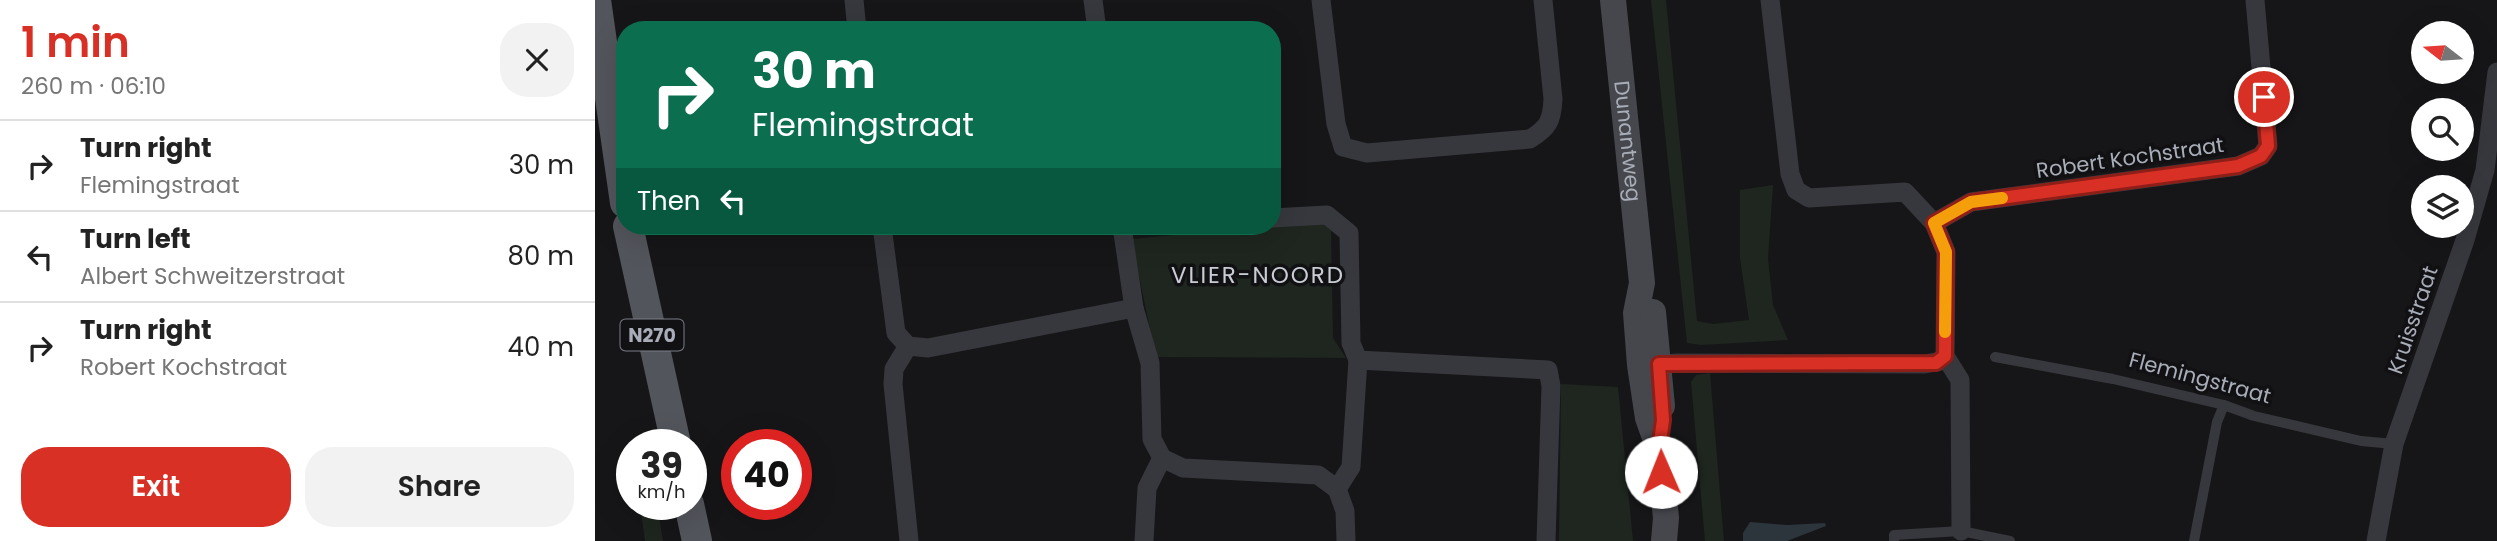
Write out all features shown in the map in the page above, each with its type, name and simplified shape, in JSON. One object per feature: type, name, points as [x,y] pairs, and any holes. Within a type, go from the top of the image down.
[{"type":"main road","points":[[596,0],[616,140]]},
{"type":"main road","name":"N270","points":[[630,235],[673,429]]},
{"type":"main road","points":[[692,520],[697,541]]},
{"type":"street","points":[[853,0],[856,21]]},
{"type":"street","points":[[1093,0],[1096,21]]},
{"type":"street","points":[[1321,0],[1336,124],[1343,146],[1367,153],[1530,139],[1545,130],[1553,114],[1553,99],[1543,0]]},
{"type":"street","name":"Dunantweg","points":[[1613,0],[1641,283],[1653,309],[1649,364],[1663,420],[1659,449],[1669,533]]},
{"type":"street","points":[[1770,0],[1790,174],[1796,190],[1809,198],[1905,192],[1934,223],[1946,252],[1945,356],[1960,380],[1961,531]]},
{"type":"street","name":"Robert Kochstraat","points":[[1934,223],[1971,202],[2238,166],[2261,156],[2268,146],[2255,0]]},
{"type":"street","name":"Kruisstraat","points":[[2376,541],[2394,444],[2465,240],[2485,170],[2497,72]]},
{"type":"street","points":[[1281,218],[1327,215],[1349,233],[1351,343],[1358,360],[1351,467],[1337,489]]},
{"type":"street","points":[[883,235],[896,333],[908,346],[928,348],[1134,308]]},
{"type":"street","points":[[1123,235],[1134,308],[1150,363],[1152,439],[1161,458],[1183,468],[1318,475],[1337,489],[1345,511],[1346,541]]},
{"type":"street","points":[[908,346],[894,369],[893,384],[909,541]]},
{"type":"street","points":[[1649,364],[1924,364],[1936,363],[1945,356]]},
{"type":"street","points":[[1358,360],[1548,370],[1551,386],[1546,541]]},
{"type":"street","points":[[1144,541],[1147,488],[1161,458]]},
{"type":"lane","name":"Flemingstraat","points":[[1995,358],[2113,379],[2348,438],[2394,444]]},
{"type":"lane","points":[[2194,541],[2217,422],[2224,405]]},
{"type":"lane","points":[[1894,541],[1894,535],[1961,531],[2010,541]]},
{"type":"shaded area","points":[[1651,0],[1666,0],[1697,321],[1713,324],[1749,320],[1740,258],[1740,190],[1773,185],[1768,259],[1773,305],[1788,340],[1701,345],[1687,343]]},
{"type":"shaded area","points":[[1321,221],[1331,228],[1333,338],[1346,358],[1156,357],[1131,239],[1173,235],[1281,235],[1281,225]]},
{"type":"shaded area","points":[[1710,373],[1724,541],[1705,541],[1691,382],[1696,375]]},
{"type":"shaded area","points":[[1561,384],[1618,387],[1633,541],[1559,541]]},
{"type":"shaded area","points":[[642,520],[660,520],[663,541],[645,541]]},
{"type":"shaded area","points":[[1750,522],[1787,525],[1825,523],[1826,526],[1787,541],[1743,541],[1743,533]]},
{"type":"slow traffic","points":[[1945,332],[1946,252],[1934,223],[1971,202],[2002,198]]},
{"type":"district","name":"VLIER-NOORD","points":[[1258,275]]},
{"type":"route","points":[[1661,472],[1659,449],[1663,420],[1659,364],[1924,364],[1941,361],[1945,356],[1946,252],[1934,223],[1971,202],[2238,166],[2261,156],[2268,146],[2264,97]]}]
